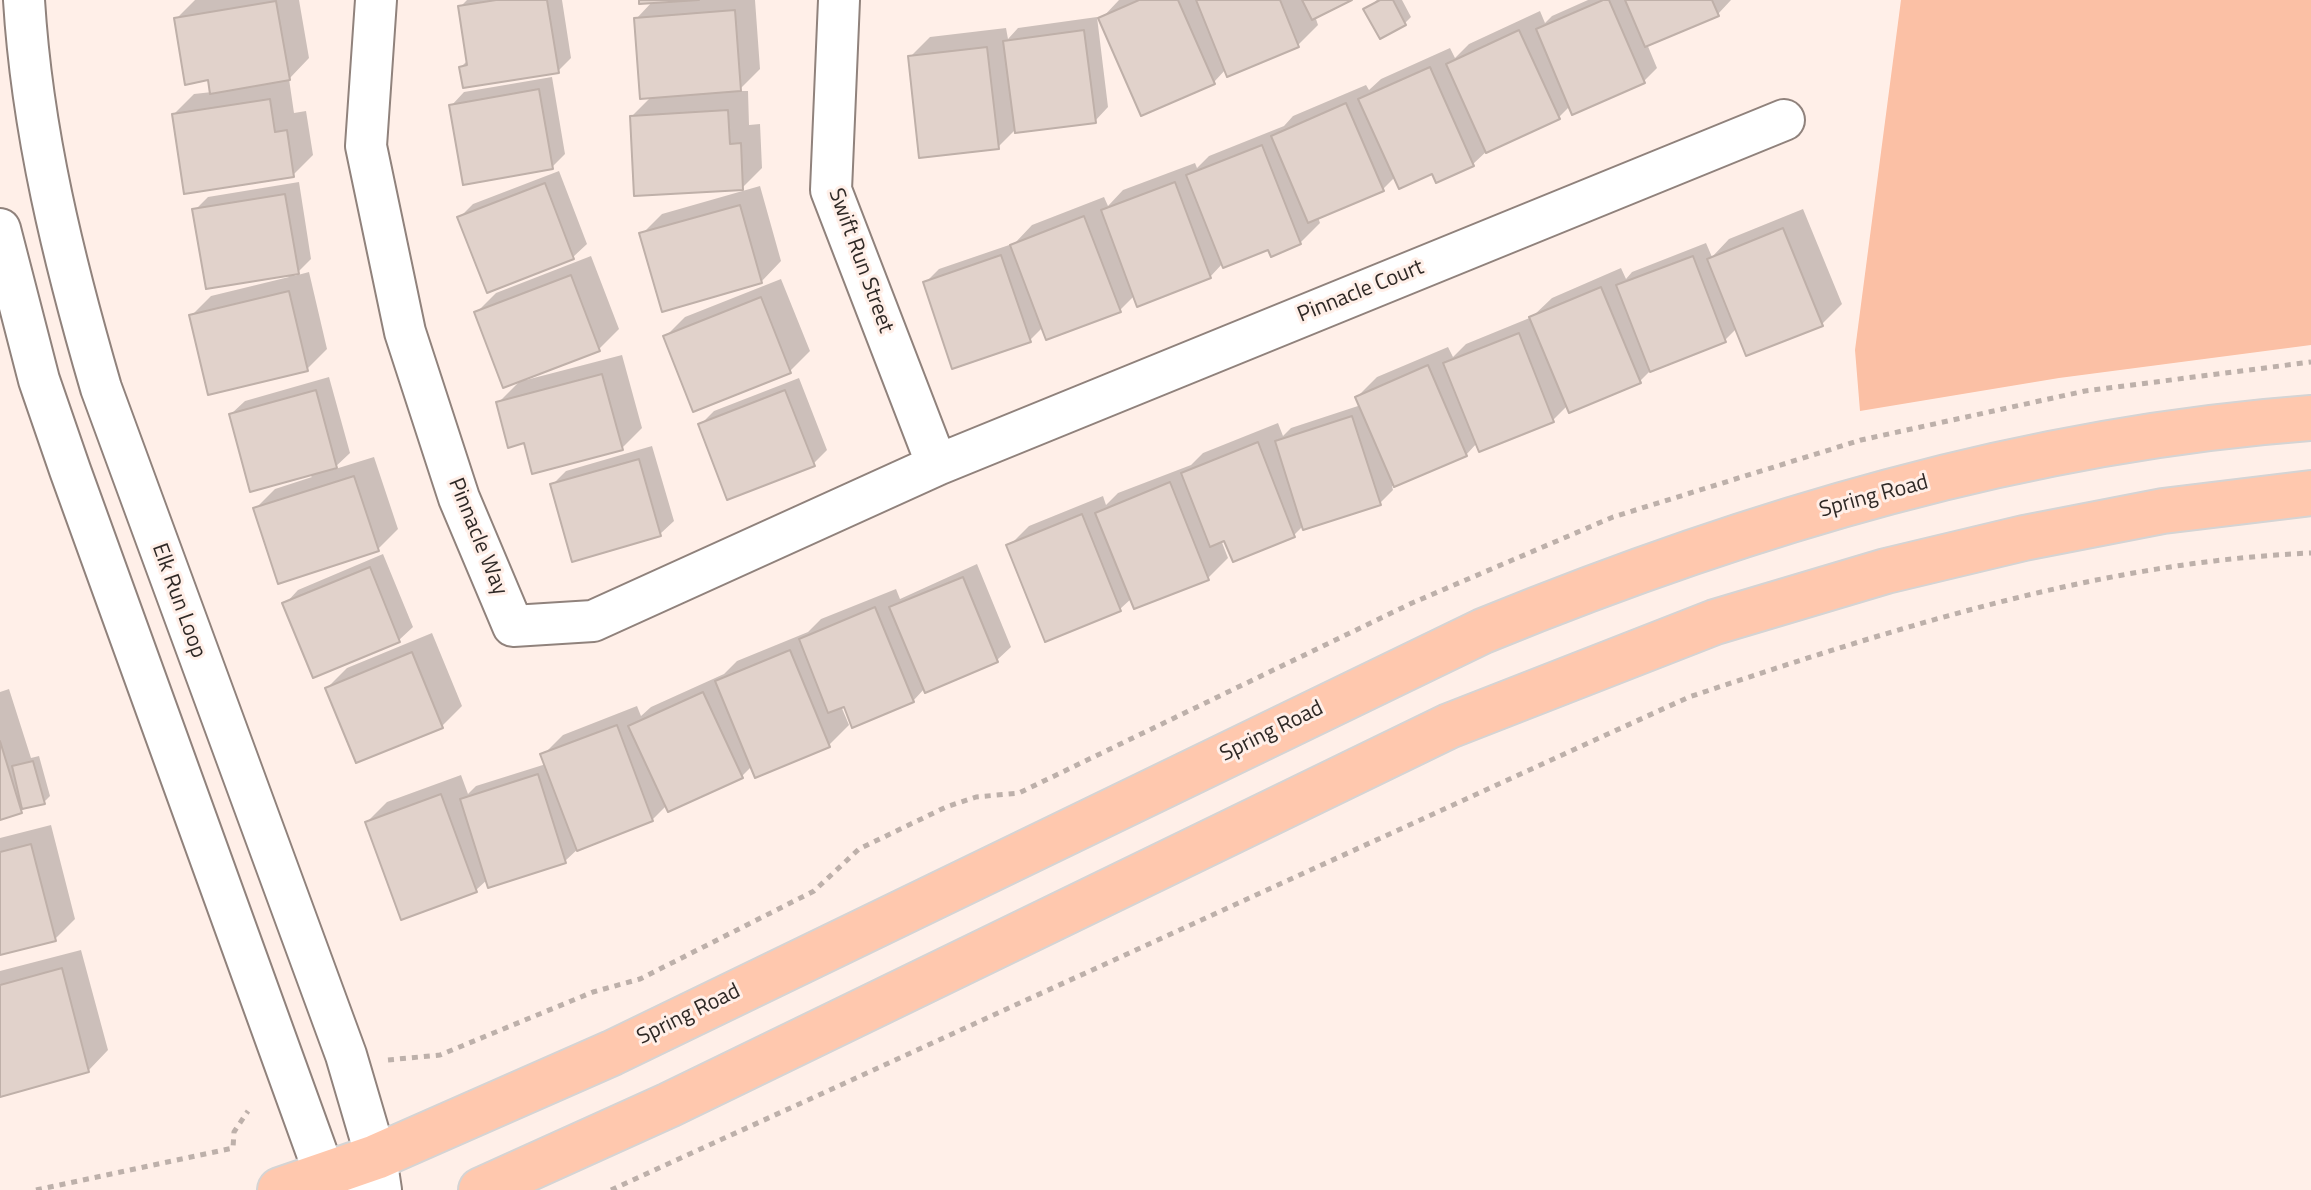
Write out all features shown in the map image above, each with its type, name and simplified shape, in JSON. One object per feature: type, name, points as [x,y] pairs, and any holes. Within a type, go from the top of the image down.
[{"type":"main road","name":"Spring Road","points":[[280,1190],[378,1173],[612,1053],[1403,669],[1579,591],[1709,545],[1898,488],[2044,456],[2186,432],[2311,418]]},
{"type":"main road","points":[[481,1190],[669,1105],[1449,726],[1662,642],[1715,622],[1886,571],[2024,538],[2163,511],[2311,493]]},
{"type":"street","name":"Elk Run Loop","points":[[24,0],[45,166],[69,278],[101,388],[346,1055],[378,1173]]},
{"type":"street","name":"Pinnacle Way","points":[[376,0],[366,146],[405,332],[459,498],[513,626],[593,621],[937,465]]},
{"type":"street","name":"Swift Run Street","points":[[839,0],[831,190],[937,465]]},
{"type":"street","name":"Pinnacle Court","points":[[937,465],[1784,120]]},
{"type":"street","points":[[0,229],[44,395],[333,1182]]},
{"type":"path","points":[[384,1060],[440,1055],[593,992],[640,979],[814,891],[859,849],[946,807],[976,797],[1019,793],[1412,603],[1613,517],[1861,440],[2085,391],[2269,364],[2311,362]]},
{"type":"path","points":[[611,1190],[1689,697],[1852,643],[2047,589],[2253,555],[2311,553]]},
{"type":"path","points":[[36,1190],[233,1148],[234,1132],[248,1111]]},
{"type":"shaded area","points":[[1901,0],[2311,0],[2311,345],[2059,378],[1860,411],[1855,350]]},
{"type":"building","points":[[496,0],[547,0],[559,73],[463,88],[459,67],[467,65],[458,6]]},
{"type":"building","points":[[639,0],[699,0],[639,4]]},
{"type":"building","points":[[1139,0],[1178,0],[1215,84],[1141,116],[1098,18]]},
{"type":"building","points":[[1196,0],[1280,0],[1299,47],[1227,77]]},
{"type":"building","points":[[1302,0],[1352,0],[1312,20]]},
{"type":"building","points":[[1380,0],[1393,0],[1406,25],[1380,39],[1363,9]]},
{"type":"building","points":[[1609,0],[1645,83],[1572,115],[1536,29]]},
{"type":"building","points":[[1625,0],[1712,0],[1719,16],[1645,47]]},
{"type":"building","points":[[276,1],[290,80],[210,94],[208,80],[185,85],[174,18]]},
{"type":"building","points":[[735,10],[741,91],[640,99],[634,18]]},
{"type":"building","points":[[1084,30],[1096,123],[1015,133],[1003,41]]},
{"type":"building","points":[[1519,30],[1560,119],[1486,153],[1446,64]]},
{"type":"building","points":[[987,47],[999,149],[919,158],[908,56]]},
{"type":"building","points":[[1430,67],[1474,166],[1436,183],[1432,174],[1399,189],[1358,99]]},
{"type":"building","points":[[539,89],[553,169],[463,185],[449,105]]},
{"type":"building","points":[[270,99],[275,132],[287,130],[294,177],[184,194],[172,114]]},
{"type":"building","points":[[1346,103],[1384,191],[1308,223],[1271,136]]},
{"type":"building","points":[[728,110],[730,144],[741,143],[743,190],[634,196],[630,116]]},
{"type":"building","points":[[1262,145],[1301,244],[1271,257],[1268,250],[1223,268],[1186,175]]},
{"type":"building","points":[[1175,182],[1211,278],[1137,307],[1101,210]]},
{"type":"building","points":[[545,183],[574,259],[487,293],[457,217]]},
{"type":"building","points":[[285,194],[299,274],[206,289],[192,209]]},
{"type":"building","points":[[740,205],[762,283],[662,312],[639,233]]},
{"type":"building","points":[[1084,216],[1121,312],[1046,340],[1010,245]]},
{"type":"building","points":[[1783,228],[1823,326],[1746,356],[1707,259]]},
{"type":"building","points":[[1001,255],[1031,342],[952,369],[923,282]]},
{"type":"building","points":[[1693,256],[1726,342],[1650,372],[1616,285]]},
{"type":"building","points":[[571,275],[600,351],[503,388],[474,312]]},
{"type":"building","points":[[1601,287],[1641,383],[1569,413],[1529,317]]},
{"type":"building","points":[[289,291],[308,371],[208,395],[189,315]]},
{"type":"building","points":[[761,297],[791,373],[693,412],[663,336]]},
{"type":"building","points":[[1519,333],[1554,422],[1479,452],[1443,363]]},
{"type":"building","points":[[1428,365],[1467,456],[1394,487],[1355,397]]},
{"type":"building","points":[[602,374],[623,450],[532,474],[524,443],[508,448],[496,402]]},
{"type":"building","points":[[316,390],[337,468],[250,492],[229,414]]},
{"type":"building","points":[[785,390],[815,466],[727,500],[698,424]]},
{"type":"building","points":[[1352,416],[1381,505],[1303,530],[1275,441]]},
{"type":"building","points":[[1258,442],[1295,537],[1233,562],[1224,541],[1210,547],[1181,473]]},
{"type":"building","points":[[639,459],[661,536],[572,562],[550,484]]},
{"type":"building","points":[[354,476],[379,551],[278,584],[253,508]]},
{"type":"building","points":[[1170,482],[1209,580],[1134,609],[1095,513]]},
{"type":"building","points":[[1082,514],[1121,611],[1045,642],[1006,545]]},
{"type":"building","points":[[370,567],[400,642],[313,678],[282,603]]},
{"type":"building","points":[[963,577],[998,662],[925,693],[889,607]]},
{"type":"building","points":[[875,607],[914,702],[852,728],[844,707],[828,713],[799,639]]},
{"type":"building","points":[[790,650],[830,747],[755,778],[715,681]]},
{"type":"building","points":[[412,652],[443,728],[356,763],[325,688]]},
{"type":"building","points":[[703,692],[743,778],[668,812],[628,726]]},
{"type":"building","points":[[617,725],[653,821],[577,851],[540,754]]},
{"type":"building","points":[[0,741],[22,813],[0,820]]},
{"type":"building","points":[[33,761],[45,804],[22,809],[12,766]]},
{"type":"building","points":[[538,774],[566,863],[488,888],[460,799]]},
{"type":"building","points":[[441,794],[477,892],[401,920],[365,822]]},
{"type":"building","points":[[31,844],[56,941],[0,955],[0,852]]},
{"type":"building","points":[[62,968],[89,1072],[0,1097],[0,985]]}]
